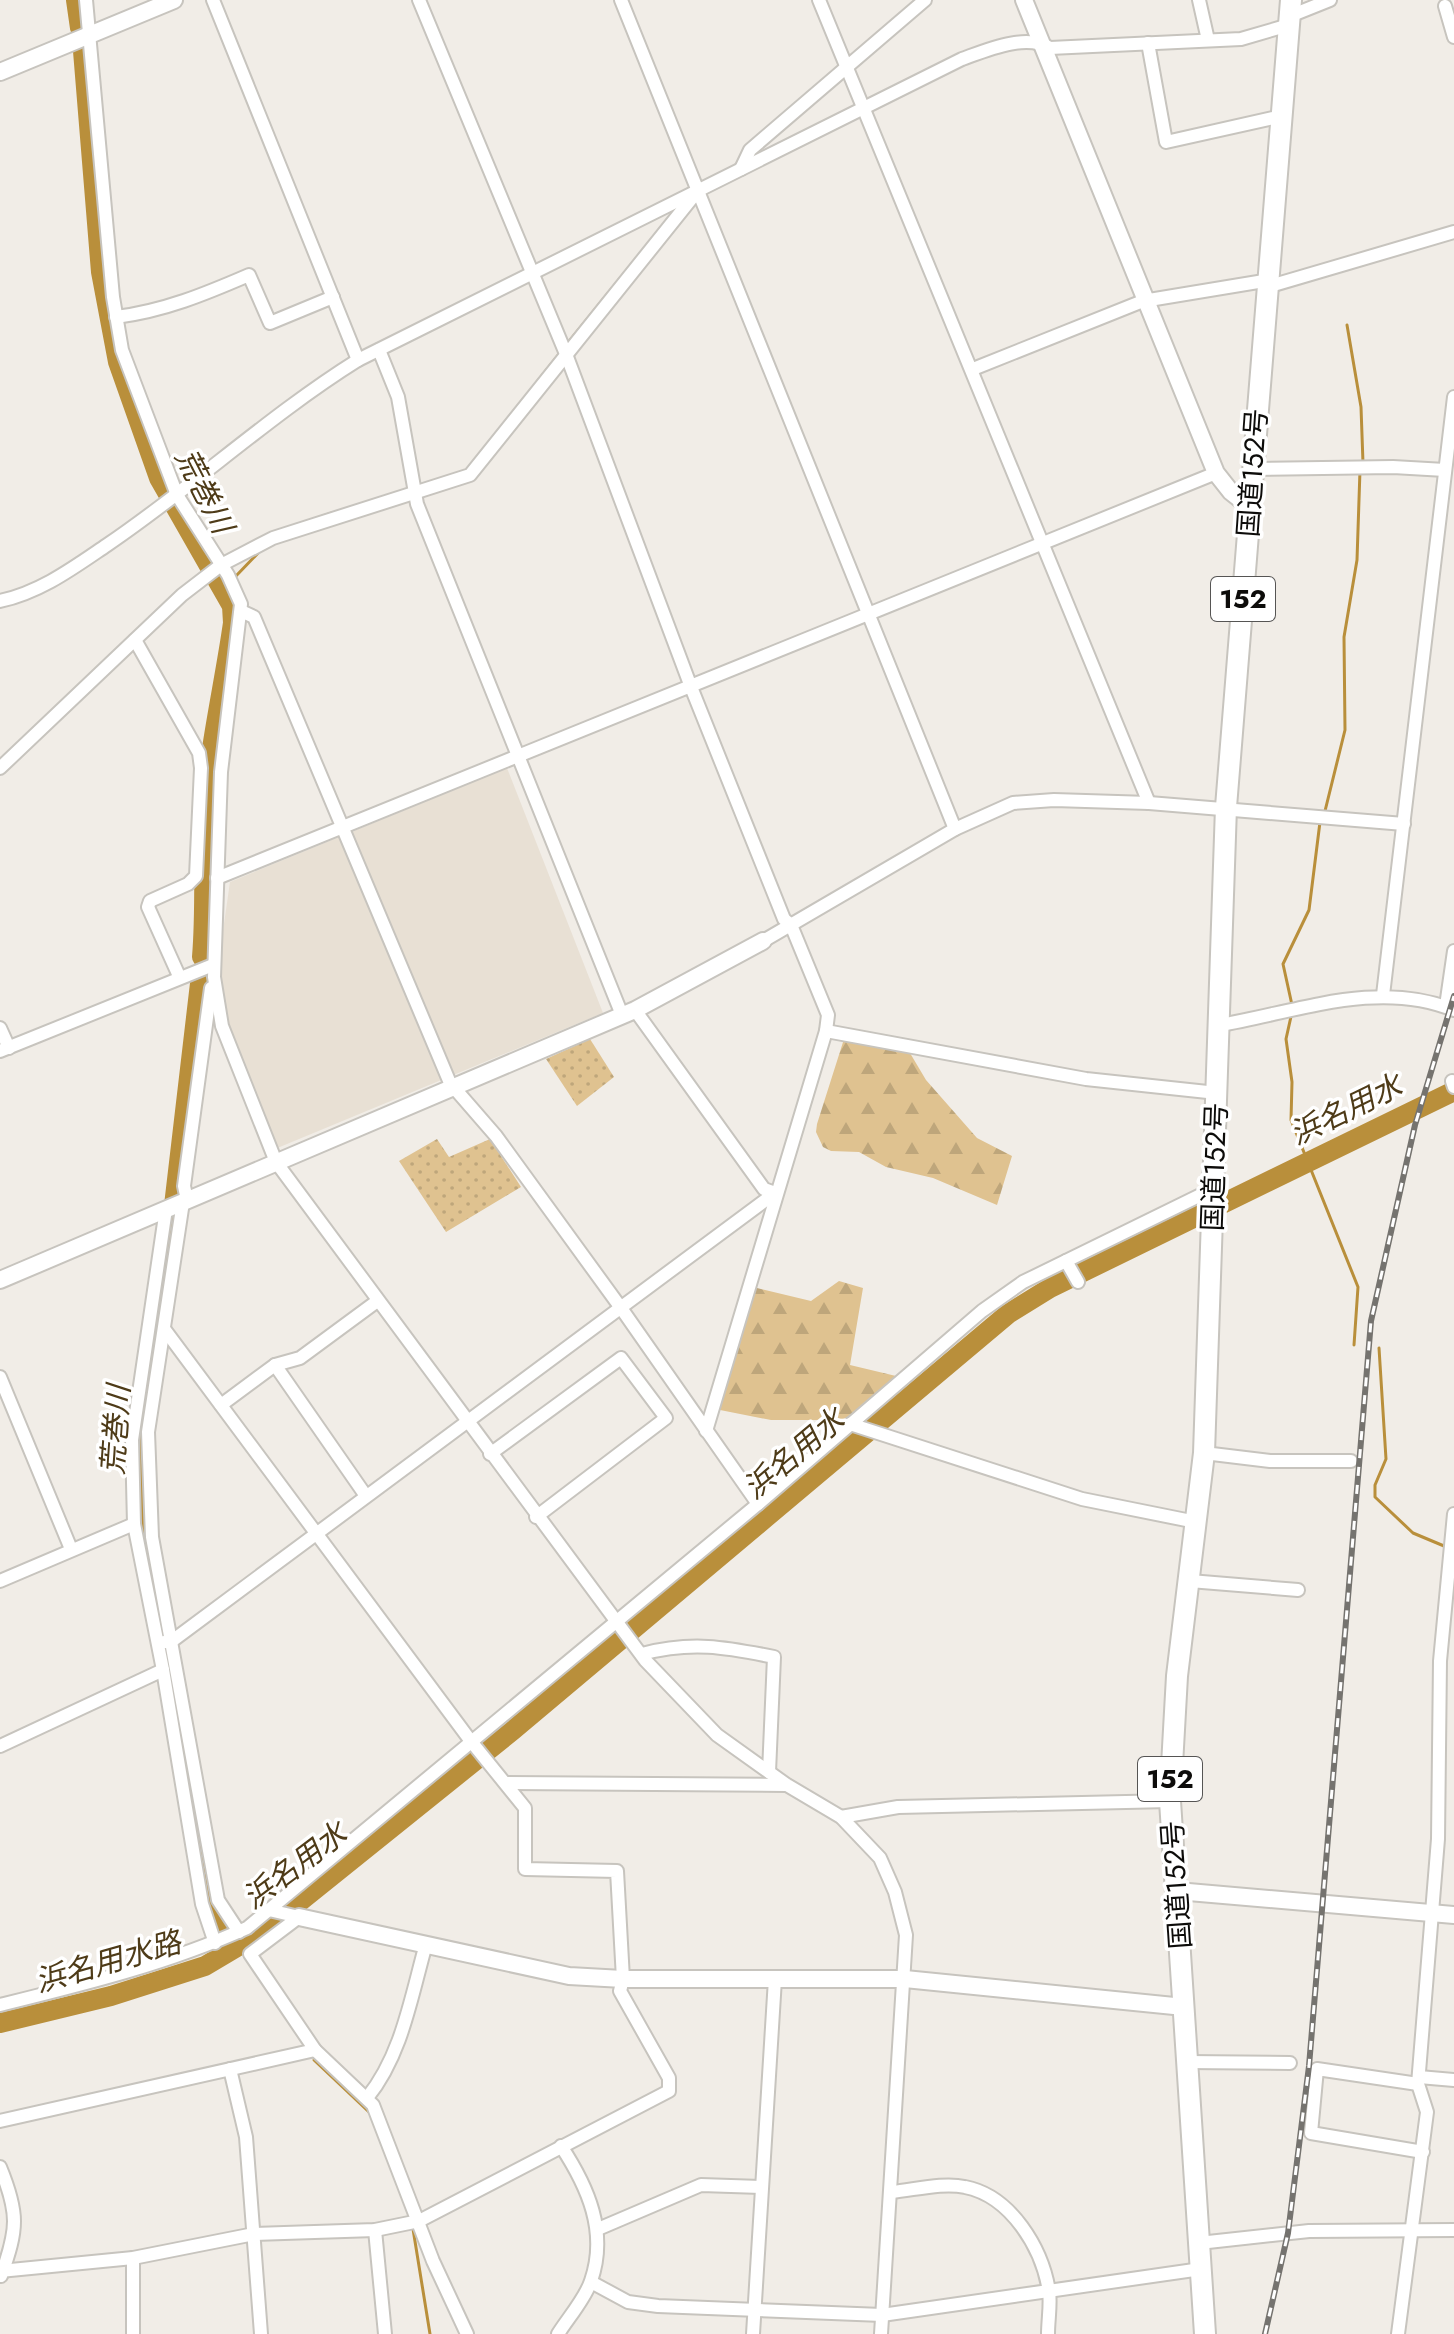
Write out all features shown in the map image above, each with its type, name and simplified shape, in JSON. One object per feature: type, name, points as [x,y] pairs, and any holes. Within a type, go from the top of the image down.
[{"type":"highway","name":"国道152号","points":[[1205,2334],[1170,1801],[1177,1676],[1204,1453],[1226,807],[1290,14]]},
{"type":"street","points":[[86,0],[116,317],[122,350],[174,499],[236,588],[241,611],[223,747],[213,971],[184,1186],[177,1205],[132,1440],[134,1524],[164,1642],[218,1900],[239,1932]]},
{"type":"street","points":[[2,69],[174,0]]},
{"type":"street","points":[[213,0],[358,360]]},
{"type":"street","points":[[419,0],[566,354],[691,687],[784,919],[791,925],[828,1015],[826,1031],[706,1431]]},
{"type":"street","points":[[621,0],[955,829]]},
{"type":"street","points":[[819,0],[866,108],[1149,803]]},
{"type":"street","points":[[741,169],[750,150],[925,0]]},
{"type":"street","points":[[1024,0],[1143,301],[1216,473],[1231,492],[1250,507]]},
{"type":"street","points":[[1199,0],[1208,40]]},
{"type":"street","points":[[0,601],[56,579],[174,499],[305,394],[358,360],[986,50],[1041,42],[1050,48],[1241,39],[1290,14],[1330,0]]},
{"type":"street","points":[[1447,3],[1454,37]]},
{"type":"street","points":[[1148,43],[1166,142],[1282,116]]},
{"type":"street","points":[[0,768],[182,595],[221,565],[273,538],[460,480],[478,467],[698,190]]},
{"type":"street","points":[[973,369],[1143,301],[1264,281],[1267,287],[1454,232]]},
{"type":"street","points":[[116,317],[151,313],[249,275],[270,323],[333,297]]},
{"type":"street","points":[[379,350],[398,397],[414,494],[518,757],[628,1013],[764,1189],[775,1193]]},
{"type":"street","points":[[1383,995],[1448,511],[1445,470],[1454,397]]},
{"type":"street","points":[[1252,469],[1445,470]]},
{"type":"street","points":[[217,878],[1216,473]]},
{"type":"street","points":[[241,611],[254,617],[450,1083],[496,1136],[758,1504]]},
{"type":"street","points":[[135,640],[194,744],[201,768],[196,876],[188,884],[154,898],[148,907],[179,976]]},
{"type":"street","points":[[0,1280],[628,1013],[763,941],[955,829],[1013,803],[1054,800],[1226,807],[1404,824]]},
{"type":"street","points":[[1220,1025],[1383,995],[1450,1008],[1454,951]]},
{"type":"street","points":[[0,1028],[4,1050],[179,976],[213,971]]},
{"type":"street","points":[[213,971],[222,1026],[276,1162],[376,1302],[616,1624],[717,1735],[787,1785],[841,1817],[880,1858],[895,1892],[906,1935],[881,2334]]},
{"type":"street","points":[[826,1031],[1101,1082],[1217,1093]]},
{"type":"street","points":[[164,1642],[467,1424],[775,1193]]},
{"type":"street","points":[[0,2005],[131,1973],[239,1932],[855,1426],[982,1311],[1023,1282],[1067,1265],[1213,1194]]},
{"type":"street","points":[[177,1205],[165,1330],[148,1432],[149,1498],[164,1642],[163,1670],[202,1904],[215,1943]]},
{"type":"street","points":[[1067,1265],[1078,1282]]},
{"type":"street","points":[[221,1405],[275,1365],[300,1358],[376,1302]]},
{"type":"street","points":[[0,2167],[15,2203],[14,2234],[1,2274],[133,2258],[254,2234],[375,2230],[419,2221],[669,2091],[669,2078],[622,1997],[617,1871],[525,1869],[525,1808],[472,1743],[165,1330]]},
{"type":"street","points":[[490,1454],[621,1358],[666,1418],[536,1517]]},
{"type":"street","points":[[275,1365],[366,1496]]},
{"type":"street","points":[[0,1377],[71,1549]]},
{"type":"street","points":[[855,1426],[1082,1499],[1196,1522]]},
{"type":"street","points":[[1204,1453],[1270,1461],[1351,1461]]},
{"type":"street","points":[[1398,2334],[1427,2112],[1418,2080],[1438,1839],[1440,1661],[1454,1514]]},
{"type":"street","points":[[0,1581],[134,1524]]},
{"type":"street","points":[[1190,1581],[1298,1590]]},
{"type":"street","points":[[642,1654],[677,1644],[725,1646],[774,1657],[769,1772]]},
{"type":"street","points":[[0,1746],[163,1670]]},
{"type":"street","points":[[506,1783],[787,1785]]},
{"type":"street","points":[[841,1817],[909,1806],[1170,1801]]},
{"type":"street","points":[[1177,1891],[1310,1900],[1432,1916],[1454,1915]]},
{"type":"street","points":[[269,1910],[569,1976],[623,1979],[905,1979],[1184,2007]]},
{"type":"street","points":[[299,1917],[250,1954],[315,2050],[341,2079],[367,2098],[384,2126],[449,2300],[467,2334]]},
{"type":"street","points":[[367,2098],[386,2074],[397,2047],[426,1944]]},
{"type":"street","points":[[753,2334],[775,1979]]},
{"type":"street","points":[[0,2121],[315,2050]]},
{"type":"street","points":[[1186,2062],[1290,2063]]},
{"type":"street","points":[[230,2069],[246,2137],[261,2334]]},
{"type":"street","points":[[1423,2152],[1311,2133],[1317,2069],[1418,2080],[1454,2080]]},
{"type":"street","points":[[558,2334],[591,2282],[598,2229],[586,2186],[561,2146]]},
{"type":"street","points":[[598,2229],[701,2185],[761,2187]]},
{"type":"street","points":[[892,2192],[963,2186],[986,2193],[1017,2220],[1032,2238],[1049,2291],[1048,2334]]},
{"type":"street","points":[[375,2230],[385,2334]]},
{"type":"street","points":[[1199,2243],[1274,2234],[1454,2230]]},
{"type":"street","points":[[133,2258],[133,2334]]},
{"type":"street","points":[[591,2282],[628,2302],[882,2315],[1201,2269]]},
{"type":"shaded area","points":[[507,768],[603,1013],[275,1149],[224,1012],[217,972],[230,882]]},
{"type":"green space","points":[[590,1039],[614,1077],[577,1106],[546,1059]]},
{"type":"green space","points":[[844,1039],[907,1048],[926,1080],[977,1138],[1012,1156],[997,1205],[933,1178],[886,1167],[859,1152],[831,1151],[823,1147],[816,1132],[817,1124]]},
{"type":"green space","points":[[437,1139],[449,1157],[490,1139],[521,1187],[446,1232],[399,1161]]},
{"type":"green space","points":[[839,1281],[863,1288],[850,1365],[896,1376],[843,1424],[821,1420],[771,1420],[715,1409],[749,1286],[811,1301]]},
{"type":"waterway","name":"荒巻川","points":[[76,0],[80,28]]},
{"type":"waterway","name":"荒巻川","points":[[83,51],[101,272],[118,362],[159,478],[232,606],[233,623],[207,792],[202,957]]},
{"type":"waterway","points":[[567,344],[673,213]]},
{"type":"waterway","points":[[1347,325],[1361,407],[1363,463]]},
{"type":"waterway","points":[[537,382],[560,353]]},
{"type":"waterway","points":[[1325,811],[1345,730],[1344,637],[1357,560],[1360,470]]},
{"type":"waterway","points":[[279,531],[332,513]]},
{"type":"waterway","points":[[235,577],[260,551]]},
{"type":"waterway","points":[[1292,1005],[1283,964],[1309,910],[1320,822]]},
{"type":"waterway","name":"荒巻川","points":[[150,1558],[139,1491],[140,1442],[173,1214],[201,975]]},
{"type":"waterway","points":[[1292,1012],[1286,1039],[1292,1082],[1291,1120],[1358,1287],[1354,1345]]},
{"type":"waterway","name":"浜名用水","points":[[0,2023],[111,1996],[205,1966],[262,1932],[512,1731],[1008,1314],[1050,1288],[1454,1091]]},
{"type":"waterway","points":[[1379,1348],[1386,1459],[1375,1485],[1375,1497],[1413,1533],[1444,1546]]},
{"type":"waterway","name":"荒巻川","points":[[169,1664],[207,1904],[221,1933]]},
{"type":"waterway","points":[[314,2060],[369,2112]]},
{"type":"waterway","points":[[413,2229],[430,2334]]},
{"type":"railway","points":[[1265,2334],[1288,2233],[1309,2066],[1371,1321],[1415,1125],[1454,996]]},
{"type":"water label","name":"浜名用水路","points":[[108,1962]]}]
